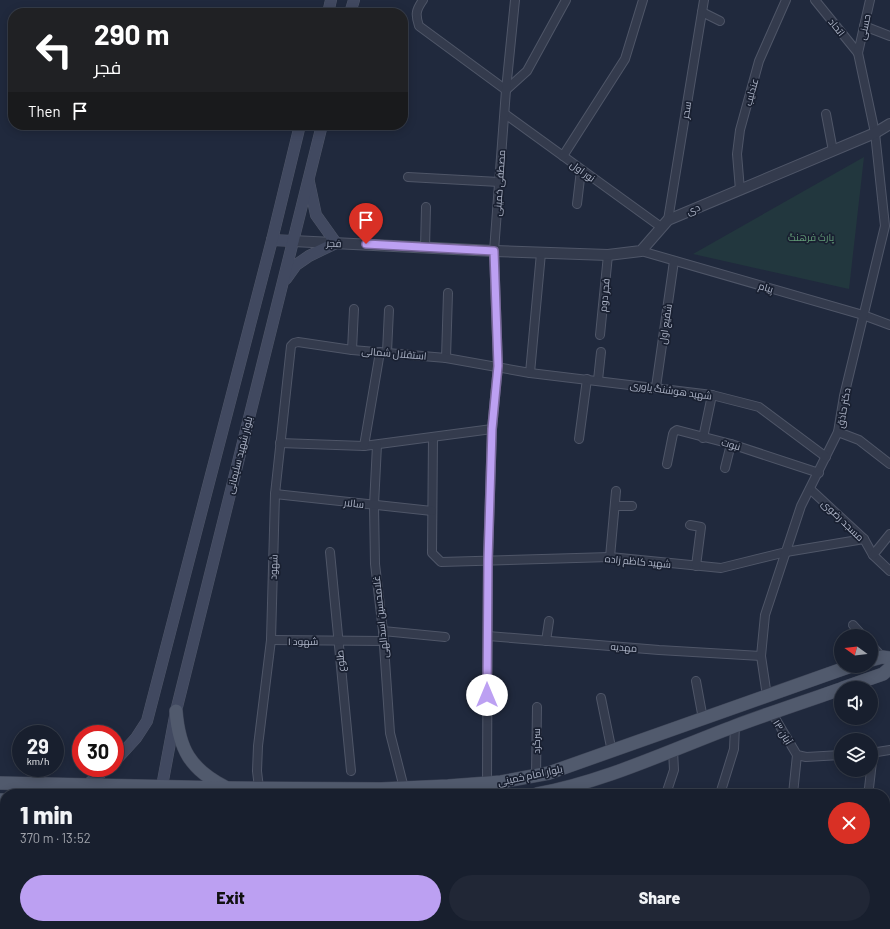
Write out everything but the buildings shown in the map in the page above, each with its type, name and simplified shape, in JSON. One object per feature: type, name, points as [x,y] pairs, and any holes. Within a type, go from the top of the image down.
[{"type":"main road","points":[[124,751],[136,738],[148,721],[272,240],[299,130]]},
{"type":"main road","name":"بلوار شهید سلیمانی","points":[[162,789],[176,711],[321,130]]},
{"type":"main road","points":[[282,286],[296,265],[309,256],[336,243],[316,215],[308,179]]},
{"type":"main road","points":[[272,240],[293,241]]},
{"type":"main road","name":"بلوار امام خمینی","points":[[862,681],[883,674],[883,661]]},
{"type":"main road","name":"بلوار امام خمینی","points":[[195,789],[381,789],[501,782],[550,773],[834,672]]},
{"type":"main road","name":"بلوار امام خمینی","points":[[567,789],[834,691]]},
{"type":"main road","points":[[176,711],[177,731],[184,750],[195,766],[205,775],[228,788]]},
{"type":"main road","points":[[88,784],[96,777]]},
{"type":"main road","name":"بلوار امام خمینی","points":[[0,783],[88,784],[150,789]]},
{"type":"street","points":[[423,0],[417,9],[416,17],[419,26],[506,90],[527,71],[566,0]]},
{"type":"street","name":"مصطفی خمینی","points":[[487,783],[488,560],[492,429],[498,366],[494,251],[506,90],[515,0]]},
{"type":"street","points":[[563,156],[625,59],[643,0]]},
{"type":"street","name":"سحر","points":[[664,224],[704,0]]},
{"type":"street","name":"عندلیب","points":[[740,190],[737,154],[740,130],[759,61],[786,0]]},
{"type":"street","name":"اتحاد","points":[[815,0],[858,53]]},
{"type":"street","name":"حسنی","points":[[858,53],[870,0]]},
{"type":"street","points":[[702,12],[720,21]]},
{"type":"street","points":[[864,26],[890,36]]},
{"type":"street","name":"دکتر حاذق","points":[[767,696],[761,656],[766,615],[801,506],[819,473],[838,432],[844,396],[863,315],[888,226],[874,133],[858,53]]},
{"type":"street","name":"نور اول","points":[[505,114],[581,170],[664,224]]},
{"type":"street","points":[[826,114],[833,151]]},
{"type":"street","name":"دی","points":[[641,251],[664,224],[874,133],[890,124]]},
{"type":"street","points":[[577,204],[581,170]]},
{"type":"street","points":[[408,177],[499,182]]},
{"type":"street","points":[[425,248],[426,207]]},
{"type":"street","name":"فجر","points":[[293,241],[494,251]]},
{"type":"street","points":[[494,251],[608,255],[641,251]]},
{"type":"street","name":"پیام","points":[[641,251],[863,315],[890,325]]},
{"type":"street","points":[[530,372],[541,253]]},
{"type":"street","name":"فجر دوم","points":[[600,335],[608,255]]},
{"type":"street","name":"شفیع اول","points":[[656,387],[674,260]]},
{"type":"street","points":[[446,358],[448,293]]},
{"type":"street","points":[[352,350],[354,309]]},
{"type":"street","points":[[364,446],[383,352],[389,310]]},
{"type":"street","name":"استقلال شمالی","points":[[291,346],[298,342],[352,350],[446,358],[498,366]]},
{"type":"street","name":"شهود","points":[[260,788],[257,771],[258,746],[271,640],[275,494],[291,346]]},
{"type":"street","points":[[598,380],[601,352]]},
{"type":"street","name":"شهید هوشنگ یاوری","points":[[498,366],[530,372],[712,394],[759,407],[826,457]]},
{"type":"street","points":[[579,439],[587,379]]},
{"type":"street","points":[[703,438],[712,394]]},
{"type":"street","points":[[280,443],[364,446],[492,429]]},
{"type":"street","name":"نبوت","points":[[667,464],[674,432],[677,430],[703,438],[731,444],[819,473]]},
{"type":"street","points":[[838,432],[859,440],[890,464]]},
{"type":"street","name":"شهید کاظم زاده","points":[[433,437],[432,553],[442,562],[610,557],[720,568],[786,552]]},
{"type":"street","name":"غلامحسین اسدالهی","points":[[377,444],[374,505],[375,564],[384,641],[390,733],[404,788]]},
{"type":"street","points":[[725,468],[731,444]]},
{"type":"street","name":"مسجد رضوی","points":[[810,489],[864,539],[873,555],[890,571]]},
{"type":"street","points":[[610,557],[616,491]]},
{"type":"street","name":"سالار","points":[[275,494],[432,512]]},
{"type":"street","points":[[615,506],[632,506]]},
{"type":"street","points":[[690,525],[701,527],[696,566]]},
{"type":"street","points":[[873,555],[890,534]]},
{"type":"street","points":[[786,552],[864,539]]},
{"type":"street","name":"طلوع","points":[[330,552],[351,771]]},
{"type":"street","points":[[546,641],[549,621]]},
{"type":"street","points":[[853,625],[857,629]]},
{"type":"street","points":[[383,631],[445,637]]},
{"type":"street","name":"مهدیه","points":[[488,636],[659,650],[761,656]]},
{"type":"street","name":"شهود ۱","points":[[271,640],[384,641]]},
{"type":"street","points":[[696,681],[703,719]]},
{"type":"street","points":[[601,698],[612,752]]},
{"type":"street","name":"سرگرد","points":[[536,775],[537,707]]},
{"type":"street","name":"۱۳ آبان","points":[[772,713],[796,755],[806,757],[834,755]]},
{"type":"street","points":[[722,789],[734,749],[735,726]]},
{"type":"street","points":[[668,789],[674,770],[673,750]]},
{"type":"street","points":[[878,752],[890,750]]},
{"type":"street","points":[[793,789],[796,755]]},
{"type":"street","points":[[869,789],[870,777]]},
{"type":"green space","name":"پارک فرهنگ","points":[[864,157],[849,289],[693,254]]},
{"type":"route","points":[[366,244],[494,251],[498,366],[492,429],[488,560],[487,695]]}]
